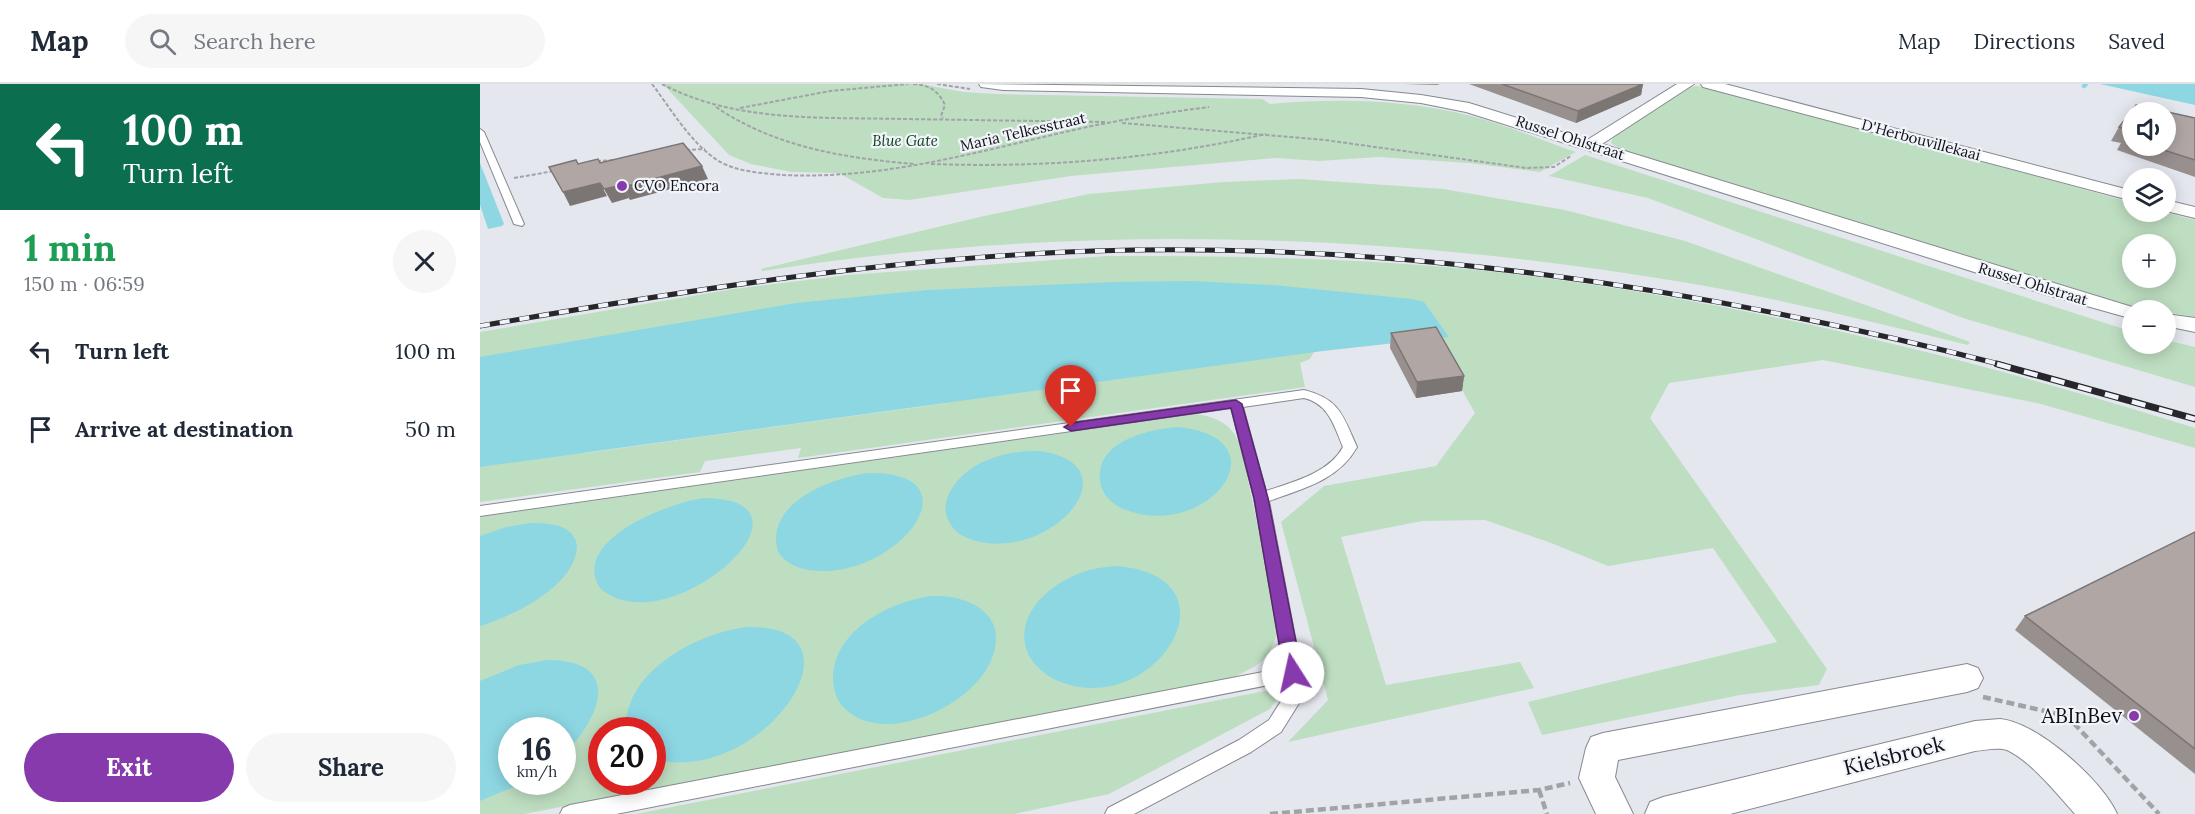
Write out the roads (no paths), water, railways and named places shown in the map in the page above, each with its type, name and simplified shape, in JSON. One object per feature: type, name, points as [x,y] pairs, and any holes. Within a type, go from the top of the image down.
[{"type":"street","name":"Russel Ohlstraat","points":[[986,84],[1361,93],[1469,108],[2051,290],[2122,310]]},
{"type":"street","points":[[1590,145],[1688,84]]},
{"type":"street","name":"D'Herbouvillekaai","points":[[1708,84],[2122,193]]},
{"type":"street","points":[[2176,208],[2195,213]]},
{"type":"street","points":[[2176,322],[2195,325]]},
{"type":"street","points":[[1615,814],[1597,778],[1603,748],[1971,688]]},
{"type":"street","name":"Kielsbroek","points":[[1663,814],[1975,736],[1992,734],[2010,735],[2021,741],[2070,781],[2099,814]]},
{"type":"lane","points":[[480,132],[519,224]]},
{"type":"lane","points":[[480,511],[1304,394],[1318,396],[1330,403],[1350,447],[1346,457],[1330,470],[1261,498]]},
{"type":"lane","points":[[1115,814],[1245,746],[1275,726],[1292,700],[1293,673],[1261,498],[1236,404]]},
{"type":"lane","points":[[570,814],[1293,673]]},
{"type":"water","points":[[2100,84],[2195,84],[2195,105]]},
{"type":"water","points":[[480,163],[504,224],[502,226],[488,229],[480,205]]},
{"type":"water","points":[[1191,281],[1274,285],[1412,299],[1424,302],[1449,337],[1323,351],[480,467],[480,357],[796,303],[927,290]]},
{"type":"water","points":[[1178,427],[1210,435],[1227,449],[1231,466],[1224,484],[1207,500],[1184,512],[1156,516],[1126,510],[1109,499],[1100,480],[1101,467],[1106,456],[1115,447],[1140,434]]},
{"type":"water","points":[[1039,451],[1066,459],[1080,472],[1082,488],[1075,505],[1060,521],[1039,534],[1014,542],[982,542],[967,538],[954,529],[947,517],[946,502],[956,483],[965,474],[987,460],[1013,453]]},
{"type":"water","points":[[868,473],[901,477],[918,488],[923,504],[916,522],[901,540],[878,556],[851,567],[821,571],[796,567],[781,556],[776,540],[779,523],[797,500],[840,479]]},
{"type":"water","points":[[704,498],[740,505],[753,521],[746,543],[726,566],[696,586],[662,599],[629,601],[600,588],[594,571],[599,554],[611,539],[628,526],[648,516],[669,507]]},
{"type":"water","points":[[531,523],[553,524],[571,533],[577,546],[574,561],[555,586],[540,597],[509,615],[480,626],[480,536],[506,527]]},
{"type":"water","points":[[1117,566],[1153,575],[1173,591],[1180,612],[1175,635],[1161,657],[1139,675],[1111,686],[1079,687],[1060,682],[1044,673],[1033,662],[1026,649],[1024,635],[1027,620],[1036,604],[1050,590],[1073,576],[1090,570]]},
{"type":"water","points":[[931,596],[960,599],[984,611],[992,621],[996,632],[995,647],[990,663],[979,680],[963,695],[921,718],[898,723],[876,723],[856,717],[840,703],[834,687],[836,660],[843,645],[867,621],[883,612],[899,604]]},
{"type":"water","points":[[748,627],[785,633],[802,650],[802,675],[789,703],[764,729],[731,750],[693,762],[666,760],[666,717],[627,717],[628,709],[637,690],[650,673],[667,659],[687,646],[728,630]]},
{"type":"water","points":[[547,660],[571,663],[587,670],[596,680],[598,694],[595,709],[576,740],[576,717],[498,717],[498,793],[480,801],[480,681],[519,665]]},
{"type":"railway","points":[[480,326],[632,300],[862,269],[1016,255],[1093,251],[1208,250],[1323,254],[1438,263],[1552,276],[1666,293],[1779,314],[2003,365]]},
{"type":"railway","points":[[1997,364],[2195,419]]},
{"type":"place","name":"CVO Encora","points":[[622,186]]},
{"type":"place","name":"ABInBev","points":[[2134,716]]},
{"type":"park label","name":"Blue Gate","points":[[905,141]]}]
